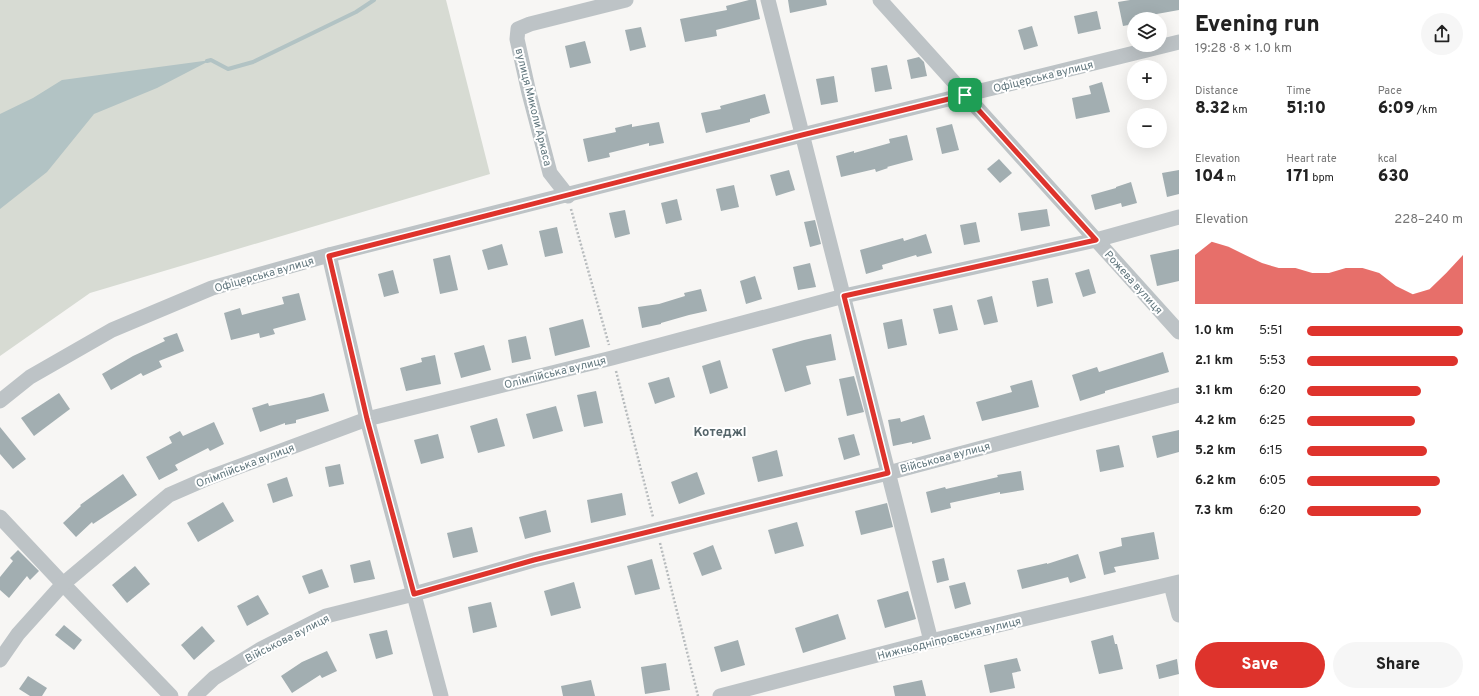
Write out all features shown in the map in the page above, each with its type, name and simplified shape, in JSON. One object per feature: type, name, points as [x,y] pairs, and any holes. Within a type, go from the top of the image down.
[{"type":"street","name":"вулиця Миколи Аркаса","points":[[568,196],[550,173],[529,93],[517,39],[518,29],[530,24],[626,0]]},
{"type":"street","points":[[768,0],[931,641]]},
{"type":"street","name":"Рожева вулиця","points":[[880,0],[1179,332]]},
{"type":"street","name":"Офіцерська вулиця","points":[[0,401],[30,377],[112,330],[212,288],[329,256],[802,135],[1179,42]]},
{"type":"street","name":"Олімпійська вулиця","points":[[0,660],[18,634],[63,584],[169,495],[208,478],[367,419],[612,358],[844,296],[1096,240],[1179,217]]},
{"type":"street","points":[[329,256],[367,419],[442,696]]},
{"type":"street","name":"Військова вулиця","points":[[195,696],[214,678],[261,648],[326,616],[414,594],[534,560],[888,473],[1179,396]]},
{"type":"street","points":[[0,517],[171,696]]},
{"type":"street","points":[[1175,584],[1179,615]]},
{"type":"street","name":"Нижньодніпровська вулиця","points":[[720,696],[931,641],[1175,584]]},
{"type":"path","points":[[568,196],[657,530],[698,696]]},
{"type":"shaded area","points":[[0,0],[446,0],[490,174],[90,293],[0,356]]},
{"type":"shaded area","points":[[211,60],[157,88],[94,114],[47,172],[0,209],[0,114],[33,98],[62,80]]},
{"type":"building","points":[[749,0],[756,0],[760,19],[716,30],[717,36],[685,42],[680,19],[727,10],[726,6]]},
{"type":"building","points":[[788,0],[826,0],[827,5],[790,13]]},
{"type":"building","points":[[1130,0],[1179,0],[1179,10],[1167,12],[1127,12],[1127,25],[1123,26],[1118,2]]},
{"type":"building","points":[[1097,11],[1101,29],[1078,34],[1074,16]]},
{"type":"building","points":[[1032,26],[1038,46],[1024,50],[1018,30]]},
{"type":"building","points":[[641,27],[646,47],[630,51],[625,30]]},
{"type":"building","points":[[585,41],[591,63],[570,68],[565,46]]},
{"type":"building","points":[[919,57],[924,62],[927,76],[911,79],[907,60]]},
{"type":"building","points":[[887,65],[892,89],[875,92],[871,68]]},
{"type":"building","points":[[834,76],[838,102],[821,105],[816,79]]},
{"type":"building","points":[[1102,82],[1110,112],[1076,119],[1072,98],[1091,94],[1089,86]]},
{"type":"building","points":[[765,94],[770,113],[750,119],[750,122],[706,133],[701,113],[721,109],[720,106]]},
{"type":"building","points":[[659,122],[664,143],[649,146],[649,143],[609,153],[610,157],[588,162],[583,139],[616,132],[615,128],[632,124],[632,127]]},
{"type":"building","points":[[952,124],[959,150],[942,154],[936,128]]},
{"type":"building","points":[[907,135],[913,160],[887,167],[888,168],[876,172],[875,169],[841,177],[836,156],[854,151],[854,153],[890,143],[889,139]]},
{"type":"building","points":[[999,159],[1012,173],[1000,183],[987,169]]},
{"type":"building","points":[[789,170],[795,190],[776,196],[770,175]]},
{"type":"building","points":[[1179,170],[1179,194],[1167,197],[1162,173]]},
{"type":"building","points":[[1131,182],[1137,203],[1122,207],[1121,203],[1095,210],[1091,195]]},
{"type":"building","points":[[734,185],[739,207],[721,211],[716,189]]},
{"type":"building","points":[[677,199],[682,220],[666,224],[661,203]]},
{"type":"building","points":[[1047,209],[1050,226],[1021,231],[1018,213]]},
{"type":"building","points":[[625,210],[630,234],[615,238],[609,213]]},
{"type":"building","points":[[815,220],[821,244],[810,247],[804,222]]},
{"type":"building","points":[[976,222],[980,242],[964,245],[960,225]]},
{"type":"building","points":[[557,227],[563,253],[545,257],[539,231]]},
{"type":"building","points":[[926,234],[932,253],[917,257],[916,255],[882,265],[883,269],[866,274],[860,250],[903,238],[904,241]]},
{"type":"building","points":[[502,244],[508,265],[488,270],[482,250]]},
{"type":"building","points":[[1179,249],[1179,281],[1157,286],[1150,255]]},
{"type":"building","points":[[450,255],[458,290],[440,294],[433,259]]},
{"type":"building","points":[[810,263],[816,287],[798,290],[793,267]]},
{"type":"building","points":[[1089,269],[1096,293],[1083,297],[1075,273]]},
{"type":"building","points":[[393,270],[399,293],[384,297],[378,274]]},
{"type":"building","points":[[755,276],[762,299],[746,304],[740,281]]},
{"type":"building","points":[[1048,278],[1053,303],[1037,307],[1032,281]]},
{"type":"building","points":[[701,289],[707,311],[642,328],[638,307],[659,304],[685,296],[684,293]]},
{"type":"building","points":[[299,293],[306,320],[273,329],[275,334],[260,338],[259,333],[231,340],[224,313],[240,308],[242,315],[284,304],[282,297]]},
{"type":"building","points":[[992,296],[998,322],[984,325],[977,300]]},
{"type":"building","points":[[952,305],[958,330],[939,334],[933,309]]},
{"type":"building","points":[[583,319],[590,347],[555,356],[549,328]]},
{"type":"building","points":[[902,319],[907,345],[888,349],[883,323]]},
{"type":"building","points":[[177,333],[184,351],[159,361],[162,367],[143,376],[141,373],[111,390],[102,374],[133,356],[165,341],[163,338]]},
{"type":"building","points":[[831,334],[836,360],[806,366],[811,384],[785,392],[772,349]]},
{"type":"building","points":[[526,336],[531,359],[512,363],[508,340]]},
{"type":"building","points":[[484,345],[491,370],[461,378],[454,353]]},
{"type":"building","points":[[1163,352],[1169,372],[1105,391],[1105,393],[1080,401],[1072,375],[1097,367],[1099,372]]},
{"type":"building","points":[[435,355],[441,384],[406,391],[400,368],[422,362],[421,358]]},
{"type":"building","points":[[720,360],[728,388],[710,394],[702,366]]},
{"type":"building","points":[[854,376],[864,412],[847,416],[839,379]]},
{"type":"building","points":[[669,377],[675,397],[655,404],[648,383]]},
{"type":"building","points":[[1032,380],[1039,407],[982,421],[976,402],[1012,392],[1010,386]]},
{"type":"building","points":[[596,391],[603,423],[584,427],[577,395]]},
{"type":"building","points":[[59,393],[70,409],[34,436],[21,418]]},
{"type":"building","points":[[324,393],[329,411],[296,420],[296,423],[285,425],[285,423],[260,432],[252,408],[268,403],[269,406]]},
{"type":"building","points":[[556,406],[563,431],[533,439],[526,414]]},
{"type":"building","points":[[924,415],[931,439],[912,444],[912,442],[893,446],[888,420],[900,418],[901,422]]},
{"type":"building","points":[[497,418],[505,446],[478,453],[470,426]]},
{"type":"building","points":[[214,422],[224,444],[210,451],[208,448],[175,465],[178,470],[159,480],[146,457],[172,443],[169,437],[180,431],[183,436]]},
{"type":"building","points":[[0,427],[26,459],[13,469],[0,454]]},
{"type":"building","points":[[1179,430],[1179,452],[1157,458],[1152,436]]},
{"type":"building","points":[[438,434],[444,458],[421,464],[414,440]]},
{"type":"building","points":[[854,434],[860,455],[844,460],[838,438]]},
{"type":"building","points":[[1119,445],[1124,467],[1100,472],[1096,450]]},
{"type":"building","points":[[777,450],[783,476],[758,482],[752,457]]},
{"type":"building","points":[[340,464],[344,484],[329,487],[325,467]]},
{"type":"building","points":[[1021,471],[1024,490],[1000,494],[1000,492],[950,503],[951,508],[931,513],[926,492],[945,487],[946,489],[998,477],[997,475]]},
{"type":"building","points":[[697,472],[705,494],[679,504],[671,482]]},
{"type":"building","points":[[123,474],[137,495],[93,524],[92,522],[76,537],[63,523],[81,506],[80,505]]},
{"type":"building","points":[[287,477],[293,496],[273,503],[267,484]]},
{"type":"building","points":[[622,493],[626,515],[591,523],[587,500]]},
{"type":"building","points":[[223,502],[234,521],[198,542],[187,523]]},
{"type":"building","points":[[887,503],[893,527],[861,535],[855,511]]},
{"type":"building","points":[[546,510],[551,532],[525,539],[519,517]]},
{"type":"building","points":[[797,522],[804,546],[775,554],[768,530]]},
{"type":"building","points":[[472,527],[478,552],[453,558],[447,533]]},
{"type":"building","points":[[1154,532],[1159,559],[1114,567],[1116,572],[1104,575],[1099,552],[1122,546],[1121,538]]},
{"type":"building","points":[[713,545],[722,569],[702,576],[693,553]]},
{"type":"building","points":[[18,550],[39,571],[30,580],[27,576],[9,598],[0,590],[0,577],[13,561],[10,558]]},
{"type":"building","points":[[1078,554],[1086,578],[1070,583],[1068,577],[1022,589],[1017,570],[1047,564]]},
{"type":"building","points":[[944,558],[949,580],[937,583],[932,561]]},
{"type":"building","points":[[652,559],[660,589],[635,595],[627,566]]},
{"type":"building","points":[[370,560],[375,579],[354,583],[350,565]]},
{"type":"building","points":[[135,566],[150,584],[127,603],[112,585]]},
{"type":"building","points":[[322,569],[329,587],[309,594],[302,576]]},
{"type":"building","points":[[574,582],[581,608],[551,616],[544,591]]},
{"type":"building","points":[[965,582],[971,604],[955,609],[949,586]]},
{"type":"building","points":[[908,591],[916,619],[885,628],[877,600]]},
{"type":"building","points":[[258,595],[269,614],[247,626],[237,606]]},
{"type":"building","points":[[491,602],[497,627],[473,633],[468,607]]},
{"type":"building","points":[[838,614],[846,639],[803,653],[795,628]]},
{"type":"building","points":[[64,625],[82,640],[74,650],[55,635]]},
{"type":"building","points":[[202,626],[215,641],[194,660],[181,645]]},
{"type":"building","points":[[387,630],[393,654],[376,659],[369,634]]},
{"type":"building","points":[[1113,635],[1115,644],[1117,644],[1123,669],[1099,674],[1091,641]]},
{"type":"building","points":[[738,640],[745,665],[721,672],[714,647]]},
{"type":"building","points":[[327,651],[337,671],[322,678],[320,675],[292,693],[281,676],[302,662]]},
{"type":"building","points":[[1017,658],[1021,671],[1012,673],[1015,688],[990,693],[984,665]]},
{"type":"building","points":[[1177,659],[1179,674],[1159,679],[1156,665]]},
{"type":"building","points":[[666,663],[670,690],[645,694],[641,667]]},
{"type":"building","points":[[28,676],[47,688],[42,696],[30,696],[19,689]]},
{"type":"building","points":[[591,680],[595,696],[563,696],[561,686]]},
{"type":"building","points":[[922,680],[926,696],[895,696],[893,686]]},
{"type":"waterway","points":[[207,61],[211,60],[228,69],[253,62],[356,12],[374,0]]},
{"type":"district","name":"Котеджі","points":[[720,431]]},
{"type":"route","points":[[965,95],[1096,240],[844,296],[888,473],[534,560],[414,594],[367,419],[329,256],[802,135],[965,95]]}]
